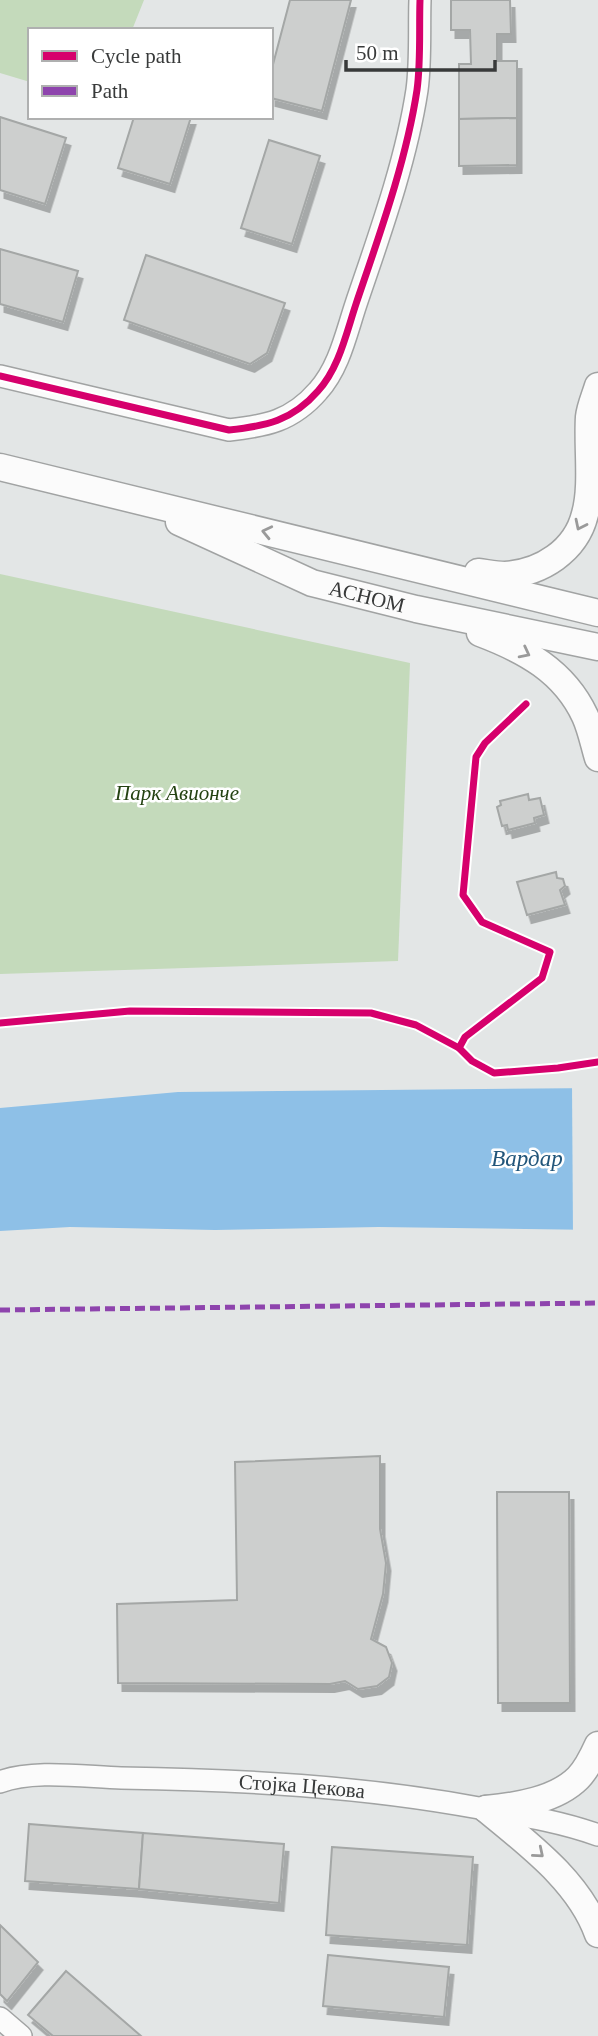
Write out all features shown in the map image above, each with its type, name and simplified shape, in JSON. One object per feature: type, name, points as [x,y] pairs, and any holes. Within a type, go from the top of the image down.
[{"type":"street","points":[[0,376],[229,430],[261,426],[281,420],[301,408],[331,376],[373,254],[405,144],[417,89],[420,0]]},
{"type":"street","points":[[333,548],[397,555],[504,575],[530,571],[554,560],[573,539],[585,515],[589,415],[598,386]]},
{"type":"street","name":"АСНОМ","points":[[0,467],[598,613]]},
{"type":"street","name":"АСНОМ","points":[[151,505],[192,530],[312,583],[416,609],[598,647]]},
{"type":"street","points":[[416,609],[499,640],[544,663],[573,694],[586,718],[598,758]]},
{"type":"street","points":[[486,1809],[513,1806],[547,1797],[578,1778],[598,1745]]},
{"type":"street","name":"Стојка Цекова","points":[[0,1782],[38,1776],[247,1780],[340,1787],[411,1795],[536,1817],[598,1835]]},
{"type":"street","points":[[486,1809],[553,1865],[592,1916],[598,1934]]},
{"type":"street","points":[[0,2018],[21,2036]]},
{"type":"green space","points":[[0,0],[144,0],[133,28],[28,28],[28,81],[0,73]]},
{"type":"green space","name":"Парк Авионче","points":[[0,574],[410,663],[398,961],[0,974]]},
{"type":"water","name":"Вардар","points":[[598,1088],[598,1230],[379,1227],[215,1230],[70,1227],[0,1231],[0,1108],[178,1092]]},
{"type":"pier","points":[[598,1084],[598,1234],[573,1234],[572,1085]]},
{"type":"building","points":[[290,0],[351,0],[322,111],[273,99],[273,64]]},
{"type":"building","points":[[451,0],[510,0],[511,34],[497,34],[497,61],[517,61],[517,118],[459,119],[459,64],[471,64],[470,30],[451,30]]},
{"type":"building","points":[[0,117],[66,138],[45,204],[0,190]]},
{"type":"building","points":[[517,118],[517,165],[459,166],[459,119]]},
{"type":"building","points":[[133,119],[190,119],[170,184],[118,168]]},
{"type":"building","points":[[269,140],[320,156],[292,244],[241,228]]},
{"type":"building","points":[[0,249],[78,271],[63,322],[0,304]]},
{"type":"building","points":[[146,255],[285,303],[267,353],[250,364],[124,320]]},
{"type":"building","points":[[528,794],[529,800],[540,798],[544,815],[534,818],[535,823],[508,830],[507,825],[502,826],[497,807],[501,805],[500,801]]},
{"type":"building","points":[[556,872],[557,878],[563,879],[565,886],[560,890],[565,905],[527,915],[517,882]]},
{"type":"building","points":[[380,1456],[380,1529],[386,1563],[383,1594],[371,1639],[386,1647],[392,1663],[389,1677],[377,1686],[358,1689],[345,1681],[330,1684],[118,1683],[117,1604],[237,1600],[235,1462]]},
{"type":"building","points":[[497,1492],[569,1492],[570,1703],[498,1703]]},
{"type":"building","points":[[29,1824],[143,1833],[139,1889],[25,1881]]},
{"type":"building","points":[[143,1833],[284,1844],[279,1903],[139,1889]]},
{"type":"building","points":[[332,1847],[473,1857],[467,1945],[326,1935]]},
{"type":"building","points":[[0,1925],[38,1962],[7,2001],[0,1994]]},
{"type":"building","points":[[328,1955],[449,1967],[444,2017],[323,2006]]},
{"type":"building","points":[[66,1971],[141,2036],[53,2036],[28,2015]]},
{"type":"marked path","points":[[0,1310],[598,1303]]},
{"type":"cycle path","points":[[0,376],[229,430],[278,420],[308,401],[325,382],[341,350],[399,171],[417,90],[420,0]]},
{"type":"cycle path","points":[[459,1048],[465,1037],[542,978],[550,952],[482,922],[463,895],[476,757],[485,743],[526,704]]},
{"type":"cycle path","points":[[0,1023],[130,1011],[371,1013],[416,1025],[459,1048],[472,1061],[494,1073],[598,1062]]}]
